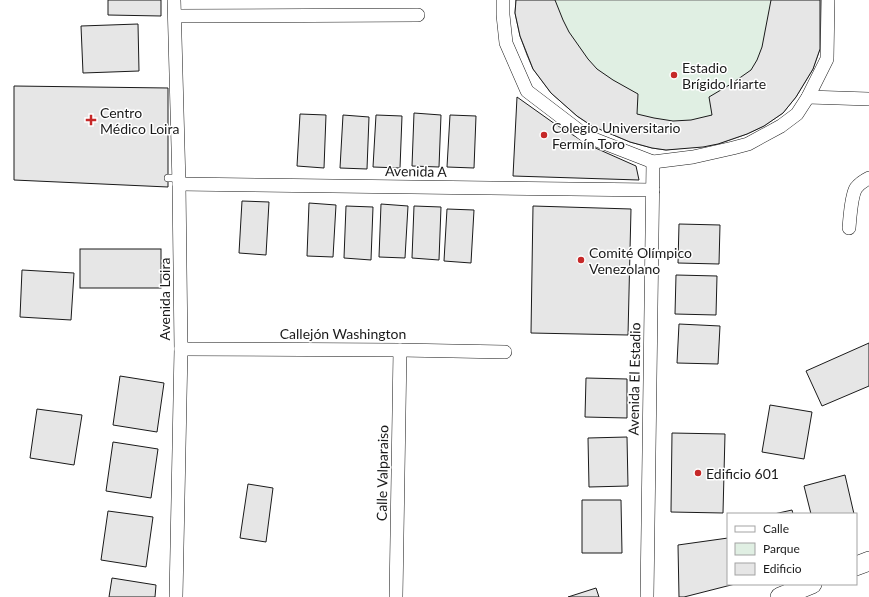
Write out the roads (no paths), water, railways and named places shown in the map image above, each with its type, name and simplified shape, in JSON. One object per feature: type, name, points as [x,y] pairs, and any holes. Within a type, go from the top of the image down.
[{"type":"main road","points":[[857,566],[869,561]]},
{"type":"main road","points":[[780,597],[810,585]]},
{"type":"street","name":"Avenida Loira","points":[[174,0],[173,98],[181,349],[176,597]]},
{"type":"street","points":[[503,0],[506,43],[527,91],[586,136],[652,162],[693,157],[748,144],[781,126],[798,114],[827,60],[828,0]]},
{"type":"street","points":[[174,16],[418,15]]},
{"type":"street","points":[[808,97],[869,99]]},
{"type":"street","name":"Avenida El Estadio","points":[[647,597],[653,190],[652,162]]},
{"type":"street","points":[[849,228],[853,197],[856,188],[869,178]]},
{"type":"street","name":"Avenida A","points":[[175,180],[653,190]]},
{"type":"street","name":"Callejón Washington","points":[[181,349],[505,352]]},
{"type":"street","name":"Calle Valparaiso","points":[[396,597],[400,350]]},
{"type":"place","name":"Estadio Brígido Iriarte","points":[[674,75]]},
{"type":"place","name":"Centro Médico Loira","points":[[91,120]]},
{"type":"place","name":"Colegio Universitario Fermín Toro","points":[[544,135]]},
{"type":"place","name":"Comité Olímpico Venezolano","points":[[581,260]]},
{"type":"place","name":"Edificio 601","points":[[698,473]]}]
